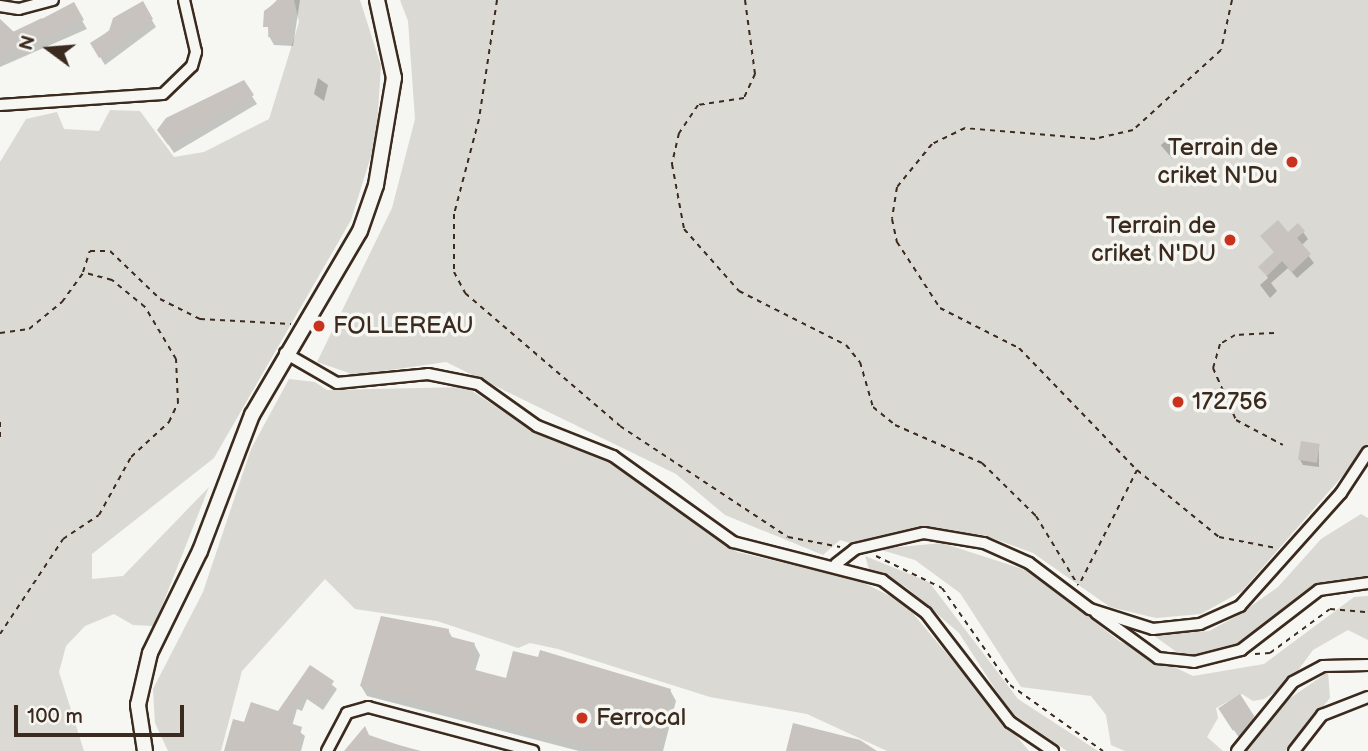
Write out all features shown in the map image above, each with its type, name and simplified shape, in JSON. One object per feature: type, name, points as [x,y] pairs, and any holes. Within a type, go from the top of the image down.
[{"type":"main road","points":[[145,751],[138,705],[150,653],[284,353],[360,230],[376,185],[394,78],[377,0]]},
{"type":"street","points":[[0,6],[19,9],[53,0]]},
{"type":"street","points":[[0,105],[163,94],[192,66],[196,52],[184,0]]},
{"type":"street","points":[[284,353],[337,383],[428,374],[478,384],[537,426],[613,456],[733,542],[836,564],[882,580],[926,613],[1010,722],[1052,751]]},
{"type":"street","points":[[1090,609],[1153,629],[1200,624],[1240,607],[1292,551],[1368,452]]},
{"type":"street","points":[[836,564],[855,549],[925,533],[984,543],[1030,563],[1158,658],[1194,662],[1241,650],[1319,590],[1368,583]]},
{"type":"street","points":[[1237,751],[1293,682],[1323,666],[1368,665]]},
{"type":"street","points":[[1294,751],[1322,715],[1368,697]]},
{"type":"street","points":[[327,751],[347,713],[368,707],[533,751]]},
{"type":"path","points":[[497,0],[479,119],[454,214],[454,272],[465,293],[620,426],[788,537],[855,549],[916,570],[942,588],[1010,685],[1103,751]]},
{"type":"path","points":[[745,0],[755,74],[744,98],[698,105],[678,133],[672,164],[684,229],[739,291],[846,345],[860,362],[873,407],[895,425],[982,463],[1036,516],[1081,582]]},
{"type":"path","points":[[1232,0],[1221,50],[1133,130],[1095,139],[965,128],[932,144],[897,187],[897,242],[940,308],[1019,348],[1137,470],[1219,537],[1292,551]]},
{"type":"path","points":[[0,333],[29,330],[62,302],[83,272],[90,251],[110,251],[160,299],[200,319],[302,326]]},
{"type":"path","points":[[0,634],[63,539],[99,515],[131,457],[169,422],[178,403],[176,359],[145,307],[112,280],[83,272]]},
{"type":"path","points":[[1274,333],[1227,340],[1214,354],[1213,368],[1236,420],[1283,444]]},
{"type":"path","points":[[0,422],[0,437]]},
{"type":"path","points":[[1071,595],[1081,582],[1137,470]]},
{"type":"path","points":[[1241,650],[1270,653],[1330,609],[1368,612]]},
{"type":"shaded area","points":[[294,0],[360,0],[381,66],[376,140],[351,220],[214,458],[92,554],[92,579],[123,576],[209,487],[154,626],[133,625],[114,614],[85,626],[66,646],[59,672],[84,751],[0,751],[0,162],[26,119],[57,112],[64,129],[99,131],[110,110],[140,111],[174,157],[204,152],[269,119],[299,22]]},
{"type":"shaded area","points":[[400,0],[1368,0],[1368,466],[1346,472],[1242,591],[1201,614],[1156,618],[1110,607],[1033,553],[984,535],[909,529],[853,544],[840,540],[823,555],[725,515],[676,474],[446,362],[355,375],[317,362],[392,208],[415,119],[408,21]]},
{"type":"shaded area","points":[[289,379],[315,382],[327,390],[466,387],[536,433],[628,465],[737,552],[858,580],[904,603],[1029,751],[887,751],[807,714],[710,697],[558,649],[530,643],[518,648],[437,621],[355,609],[325,579],[242,671],[221,751],[168,751],[155,723],[153,689],[203,592],[251,449]]},
{"type":"shaded area","points":[[1361,514],[1368,518],[1368,578],[1320,585],[1232,651],[1182,656],[1153,635],[1209,631],[1237,616],[1278,587],[1321,539]]},
{"type":"shaded area","points":[[942,543],[1032,572],[1119,641],[1193,676],[1264,664],[1354,597],[1368,596],[1368,640],[1348,630],[1313,650],[1288,684],[1264,699],[1253,701],[1242,694],[1216,708],[1218,718],[1207,737],[1223,751],[1125,751],[1111,745],[1106,715],[1091,696],[1021,687],[960,593],[915,560],[878,549]]},
{"type":"shaded area","points":[[865,556],[929,582],[1018,699],[1098,751],[1067,751],[1010,712],[959,633],[906,587],[869,569]]},
{"type":"shaded area","points":[[1328,672],[1330,698],[1286,751],[1246,751],[1283,703]]},
{"type":"building","points":[[279,0],[292,0],[289,38],[268,37],[269,27],[263,27],[264,11]]},
{"type":"building","points":[[143,1],[153,19],[99,58],[90,43],[109,31],[113,18]]},
{"type":"building","points":[[74,2],[84,20],[0,56],[0,19],[15,33]]},
{"type":"building","points":[[244,80],[254,95],[168,145],[157,130],[166,118]]},
{"type":"building","points":[[1278,220],[1288,232],[1298,223],[1305,231],[1297,238],[1311,254],[1292,272],[1282,261],[1267,276],[1258,267],[1274,252],[1260,236]]},
{"type":"building","points":[[1301,441],[1320,444],[1317,463],[1298,460]]},
{"type":"building","points":[[381,616],[449,629],[448,636],[475,643],[468,668],[506,678],[513,651],[538,657],[540,650],[671,689],[655,751],[615,751],[360,686]]},
{"type":"building","points":[[310,665],[334,681],[319,704],[303,693],[298,705],[293,703],[287,722],[302,727],[296,751],[224,751],[233,719],[244,722],[251,702],[278,711]]},
{"type":"building","points":[[1240,694],[1255,717],[1233,731],[1218,708]]},
{"type":"building","points":[[793,723],[860,740],[877,751],[786,751]]},
{"type":"building","points":[[365,726],[369,735],[416,751],[344,751]]},
{"type":"place","name":"Terrain de criket N'Du","points":[[1292,162]]},
{"type":"place","name":"Terrain de criket N'DU","points":[[1230,240]]},
{"type":"place","name":"FOLLEREAU","points":[[319,326]]},
{"type":"place","name":"172756","points":[[1178,402]]},
{"type":"place","name":"Ferrocal","points":[[582,718]]}]
